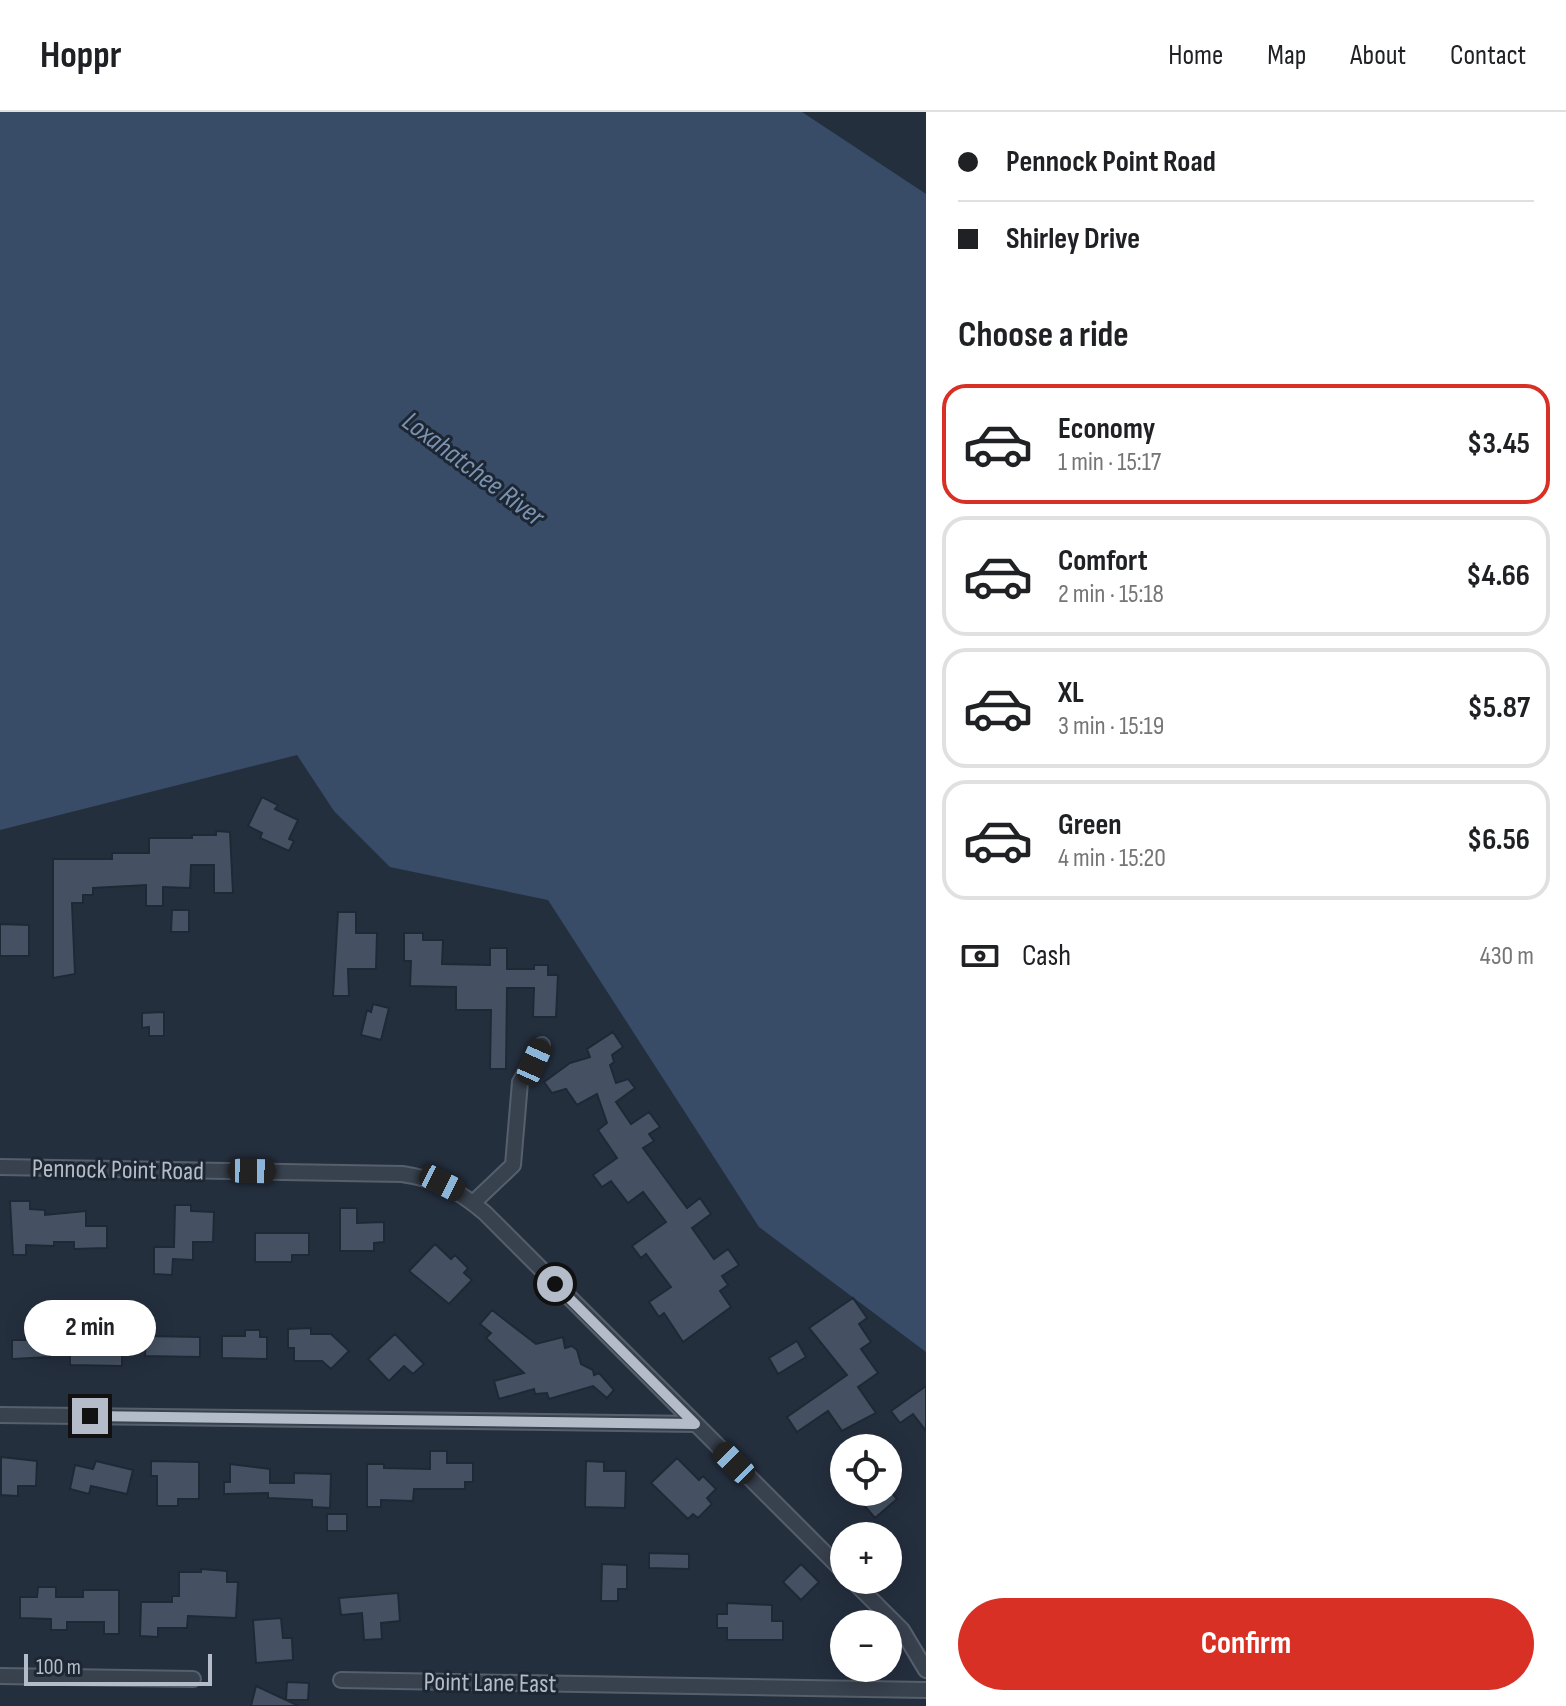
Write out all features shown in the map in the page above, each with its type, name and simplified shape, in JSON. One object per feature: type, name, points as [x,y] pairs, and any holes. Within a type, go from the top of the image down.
[{"type":"street","points":[[473,1203],[513,1165],[520,1082],[542,1045]]},
{"type":"street","name":"Pennock Point Road","points":[[0,1167],[402,1174],[442,1183],[473,1203],[830,1558]]},
{"type":"street","points":[[0,1415],[695,1424]]},
{"type":"street","points":[[866,1594],[902,1630],[926,1670]]},
{"type":"street","points":[[0,1676],[193,1679]]},
{"type":"street","name":"Point Lane East","points":[[341,1680],[926,1690]]},
{"type":"water","name":"Loxahatchee River","points":[[0,112],[802,112],[926,194],[926,1352],[759,1227],[548,900],[390,867],[334,811],[297,755],[0,830]]},
{"type":"building","points":[[262,797],[278,805],[275,809],[298,820],[289,839],[294,841],[289,851],[260,838],[262,833],[248,826]]},
{"type":"building","points":[[216,831],[230,832],[233,893],[214,893],[214,865],[191,865],[190,888],[163,887],[163,906],[146,906],[146,885],[93,888],[93,895],[83,895],[83,903],[72,903],[75,974],[53,978],[53,859],[112,859],[112,853],[149,853],[149,838],[192,838],[192,835],[216,835]]},
{"type":"building","points":[[172,910],[189,910],[189,932],[171,932]]},
{"type":"building","points":[[338,912],[356,912],[356,933],[377,933],[376,969],[348,969],[349,996],[333,996]]},
{"type":"building","points":[[0,924],[29,925],[29,956],[0,956]]},
{"type":"building","points":[[404,933],[423,933],[423,940],[443,940],[442,964],[490,965],[490,948],[507,948],[507,969],[534,969],[534,965],[548,965],[548,975],[558,975],[556,1017],[533,1017],[534,988],[507,988],[506,1069],[490,1069],[491,1010],[456,1010],[456,987],[410,986],[411,961],[404,961]]},
{"type":"building","points":[[373,1004],[389,1008],[381,1040],[361,1035],[367,1010],[371,1012]]},
{"type":"building","points":[[164,1012],[164,1036],[149,1036],[149,1027],[142,1028],[142,1013]]},
{"type":"building","points":[[613,1032],[623,1047],[612,1055],[614,1062],[610,1065],[616,1083],[628,1079],[635,1088],[616,1102],[631,1124],[649,1112],[660,1127],[649,1134],[654,1141],[643,1148],[687,1208],[700,1198],[711,1214],[692,1228],[714,1259],[728,1249],[739,1265],[722,1276],[728,1285],[720,1291],[731,1307],[683,1342],[664,1313],[659,1317],[649,1302],[671,1287],[646,1254],[641,1258],[632,1246],[666,1222],[643,1192],[628,1203],[611,1181],[602,1187],[593,1175],[617,1158],[598,1130],[607,1123],[597,1094],[577,1105],[566,1089],[552,1093],[544,1082],[570,1063],[590,1057],[587,1049]]},
{"type":"building","points":[[10,1201],[30,1201],[30,1209],[45,1210],[45,1215],[86,1211],[86,1226],[107,1226],[107,1248],[74,1249],[74,1242],[54,1242],[54,1246],[26,1245],[26,1255],[13,1255]]},
{"type":"building","points":[[175,1205],[191,1205],[191,1211],[214,1212],[213,1242],[193,1242],[193,1260],[173,1259],[172,1275],[154,1274],[154,1247],[174,1247]]},
{"type":"building","points":[[340,1208],[357,1208],[357,1223],[384,1222],[384,1242],[374,1243],[374,1251],[340,1251]]},
{"type":"building","points":[[255,1233],[309,1233],[309,1255],[292,1255],[292,1262],[255,1262]]},
{"type":"building","points":[[435,1244],[451,1259],[455,1255],[468,1268],[464,1273],[472,1280],[449,1304],[409,1271]]},
{"type":"building","points":[[853,1298],[867,1318],[859,1324],[871,1342],[861,1349],[878,1373],[858,1387],[876,1413],[842,1431],[828,1411],[797,1432],[787,1417],[847,1375],[809,1328]]},
{"type":"building","points":[[492,1310],[536,1344],[563,1337],[565,1348],[572,1346],[577,1350],[581,1364],[593,1370],[594,1375],[599,1373],[614,1390],[607,1398],[593,1386],[549,1399],[547,1393],[535,1394],[534,1389],[499,1399],[494,1381],[524,1373],[486,1338],[491,1333],[480,1324]]},
{"type":"building","points":[[83,1323],[101,1323],[101,1333],[122,1333],[122,1366],[70,1365],[70,1336],[83,1336]]},
{"type":"building","points":[[311,1328],[311,1334],[331,1334],[349,1351],[331,1369],[322,1361],[294,1361],[294,1348],[288,1348],[288,1329]]},
{"type":"building","points":[[25,1329],[51,1330],[50,1357],[12,1359],[12,1340],[25,1340]]},
{"type":"building","points":[[245,1330],[260,1330],[260,1337],[267,1337],[267,1359],[222,1358],[222,1336],[245,1336]]},
{"type":"building","points":[[395,1334],[424,1364],[413,1374],[404,1366],[389,1381],[368,1359]]},
{"type":"building","points":[[146,1336],[200,1337],[200,1357],[145,1356]]},
{"type":"building","points":[[797,1341],[806,1357],[778,1374],[769,1358]]},
{"type":"building","points":[[926,1386],[926,1431],[913,1414],[900,1423],[891,1411]]},
{"type":"building","points":[[430,1451],[447,1451],[447,1463],[473,1463],[473,1482],[465,1482],[465,1489],[414,1489],[413,1501],[381,1500],[381,1507],[367,1507],[367,1464],[384,1464],[384,1468],[430,1469]]},
{"type":"building","points":[[1,1457],[37,1461],[36,1486],[18,1486],[18,1496],[1,1495]]},
{"type":"building","points":[[677,1458],[699,1480],[703,1476],[716,1489],[707,1498],[712,1504],[698,1518],[693,1514],[688,1519],[651,1483]]},
{"type":"building","points":[[96,1461],[133,1470],[127,1494],[91,1486],[89,1494],[70,1489],[75,1465],[93,1469]]},
{"type":"building","points":[[151,1461],[199,1462],[199,1499],[178,1499],[178,1506],[157,1506],[157,1476],[151,1476]]},
{"type":"building","points":[[586,1461],[604,1462],[604,1471],[626,1471],[625,1508],[585,1507]]},
{"type":"building","points":[[230,1464],[270,1469],[270,1483],[294,1483],[294,1473],[331,1474],[330,1508],[312,1507],[312,1500],[268,1498],[268,1493],[224,1494],[224,1482],[230,1482]]},
{"type":"building","points":[[865,1506],[889,1506],[875,1518]]},
{"type":"building","points":[[327,1514],[347,1514],[347,1531],[327,1531]]},
{"type":"building","points":[[649,1553],[689,1554],[689,1569],[649,1568]]},
{"type":"building","points":[[602,1564],[627,1565],[627,1589],[618,1589],[618,1601],[601,1601]]},
{"type":"building","points":[[801,1564],[819,1582],[801,1600],[783,1582]]},
{"type":"building","points":[[201,1569],[227,1571],[227,1582],[238,1582],[236,1618],[188,1616],[187,1628],[158,1628],[158,1637],[140,1636],[141,1602],[172,1602],[172,1596],[179,1596],[179,1572],[201,1572]]},
{"type":"building","points":[[38,1587],[56,1587],[56,1597],[83,1597],[83,1590],[119,1590],[119,1634],[104,1634],[104,1622],[67,1622],[67,1630],[51,1630],[51,1619],[20,1618],[20,1597],[37,1597]]},
{"type":"building","points":[[398,1593],[400,1621],[381,1623],[382,1639],[364,1640],[362,1613],[341,1615],[339,1598]]},
{"type":"building","points":[[727,1603],[772,1605],[772,1621],[783,1621],[783,1640],[727,1640],[727,1628],[717,1628],[717,1614],[727,1614]]},
{"type":"building","points":[[281,1618],[283,1638],[292,1638],[293,1660],[256,1663],[253,1620]]},
{"type":"building","points":[[287,1682],[309,1683],[308,1700],[286,1700]]},
{"type":"building","points":[[256,1686],[299,1706],[251,1706]]},
{"type":"route","points":[[90,1416],[695,1424],[555,1284]]}]
